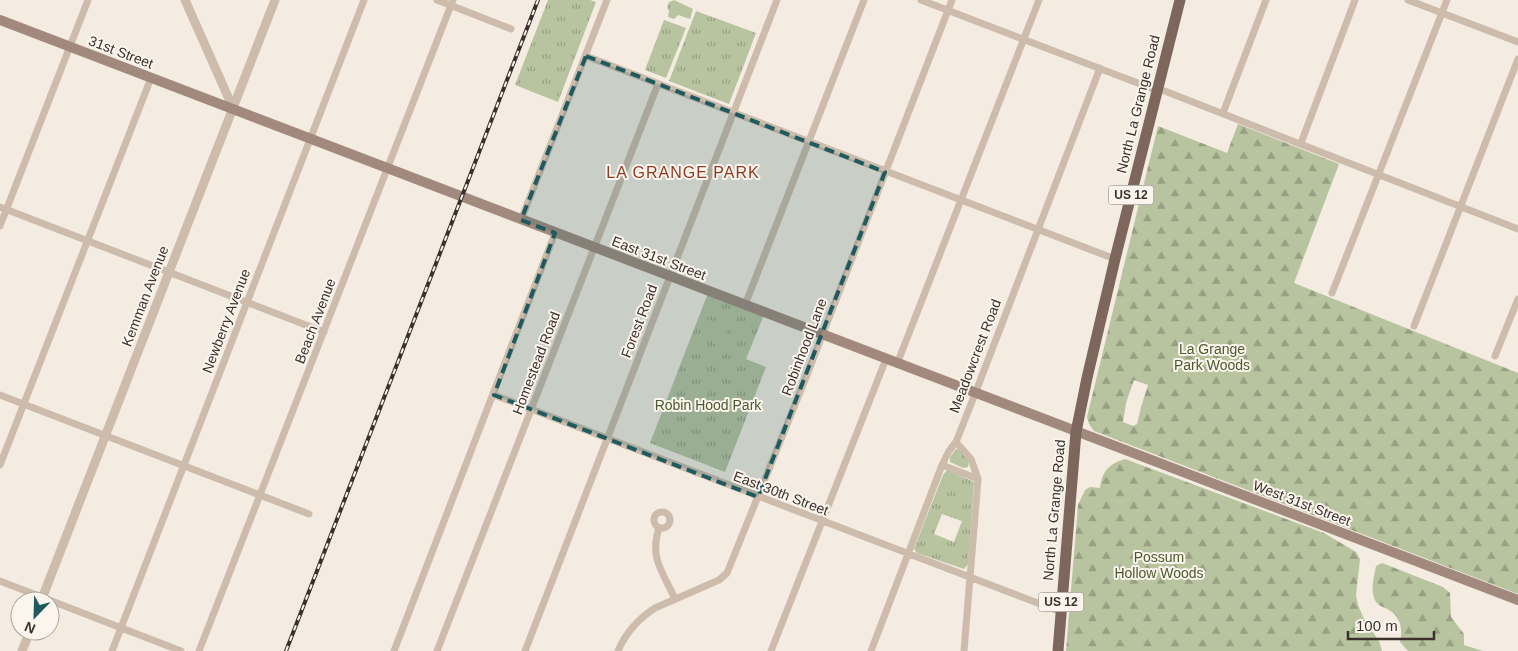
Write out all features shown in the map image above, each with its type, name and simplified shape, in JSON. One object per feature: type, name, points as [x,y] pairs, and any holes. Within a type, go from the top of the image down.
[{"type":"main road","name":"North La Grange Road","points":[[1058,651],[1076,432],[1115,259],[1180,0]]},
{"type":"main road","name":"31st Street","points":[[0,20],[233,108]]},
{"type":"main road","name":"East 31st Street","points":[[233,108],[387,169],[1076,432]]},
{"type":"main road","name":"West 31st Street","points":[[1076,432],[1518,600]]},
{"type":"street","points":[[0,226],[3,208],[88,0]]},
{"type":"street","points":[[184,0],[233,108]]},
{"type":"street","name":"Kemman Avenue","points":[[45,591],[275,0]]},
{"type":"street","name":"Newberry Avenue","points":[[112,651],[364,0]]},
{"type":"street","points":[[437,0],[452,3],[511,29]]},
{"type":"street","points":[[521,220],[607,0]]},
{"type":"street","name":"Forest Road","points":[[524,651],[777,0]]},
{"type":"street","points":[[745,305],[864,0]]},
{"type":"street","points":[[921,0],[1223,113],[1518,229]]},
{"type":"street","name":"Robinhood Lane","points":[[618,651],[627,632],[636,622],[655,608],[719,580],[727,574],[952,0]]},
{"type":"street","points":[[898,364],[1039,0]]},
{"type":"street","points":[[1223,113],[1266,0]]},
{"type":"street","points":[[1301,143],[1355,0]]},
{"type":"street","points":[[1408,0],[1518,42]]},
{"type":"street","points":[[1332,293],[1447,0]]},
{"type":"street","name":"Beach Avenue","points":[[199,651],[452,3]]},
{"type":"street","points":[[586,56],[1115,259]]},
{"type":"street","points":[[1414,326],[1518,58]]},
{"type":"street","name":"Meadowcrest Road","points":[[871,651],[942,464],[956,442],[975,394],[1100,68]]},
{"type":"street","points":[[0,465],[150,78]]},
{"type":"street","name":"Homestead Road","points":[[437,651],[658,84]]},
{"type":"street","points":[[3,208],[324,332]]},
{"type":"street","points":[[394,651],[556,233]]},
{"type":"street","points":[[1495,356],[1518,299]]},
{"type":"street","points":[[771,651],[886,359]]},
{"type":"street","points":[[0,395],[309,514]]},
{"type":"street","name":"East 30th Street","points":[[494,395],[1060,612]]},
{"type":"street","points":[[956,442],[971,459],[978,479],[964,651]]},
{"type":"street","points":[[942,464],[978,479]]},
{"type":"street","points":[[659,528],[655,542],[656,558],[675,599]]},
{"type":"street","points":[[0,581],[23,591]]},
{"type":"street","points":[[60,606],[181,651]]},
{"type":"highlighted area","points":[[586,56],[885,172],[758,497],[494,395],[555,233],[521,220]]},
{"type":"green space","points":[[548,0],[590,0],[596,2],[558,102],[515,85]]},
{"type":"green space","points":[[674,0],[693,9],[690,19],[678,15],[674,19],[668,17],[669,11],[667,7],[669,2]]},
{"type":"green space","points":[[696,11],[756,33],[729,104],[669,81]]},
{"type":"green space","points":[[664,20],[686,28],[666,78],[645,70]]},
{"type":"green space","name":"La Grange Park Woods","points":[[1238,124],[1339,164],[1294,283],[1518,373],[1518,594],[1094,431],[1089,424],[1087,417],[1158,126],[1227,153]],"holes":[[[1134,380],[1148,385],[1137,424],[1133,426],[1123,422],[1126,403]]]},
{"type":"green space","name":"Robin Hood Park","points":[[708,293],[764,315],[746,359],[766,367],[725,472],[650,443]]},
{"type":"green space","points":[[708,319],[717,323],[709,342],[701,338]]},
{"type":"green space","points":[[719,324],[728,327],[721,346],[712,343]]},
{"type":"green space","points":[[956,449],[959,449],[969,461],[968,467],[963,468],[950,462],[950,457]]},
{"type":"green space","name":"Possum Hollow Woods","points":[[1125,459],[1324,533],[1356,552],[1360,559],[1356,595],[1358,605],[1364,619],[1379,641],[1382,651],[1066,651],[1078,505],[1085,490],[1090,487],[1100,488],[1102,477],[1107,469]]},
{"type":"green space","points":[[947,470],[974,482],[968,564],[964,569],[917,553],[914,549],[943,475]],"holes":[[[942,514],[962,521],[954,542],[934,534]]]},
{"type":"green space","points":[[1382,563],[1443,587],[1450,593],[1451,617],[1464,634],[1464,645],[1483,651],[1408,651],[1400,642],[1401,628],[1398,619],[1392,612],[1377,604],[1375,600],[1373,583],[1376,566]]},
{"type":"railway","points":[[286,651],[538,0]]},
{"type":"district","name":"LA GRANGE PARK","points":[[683,172]]}]
